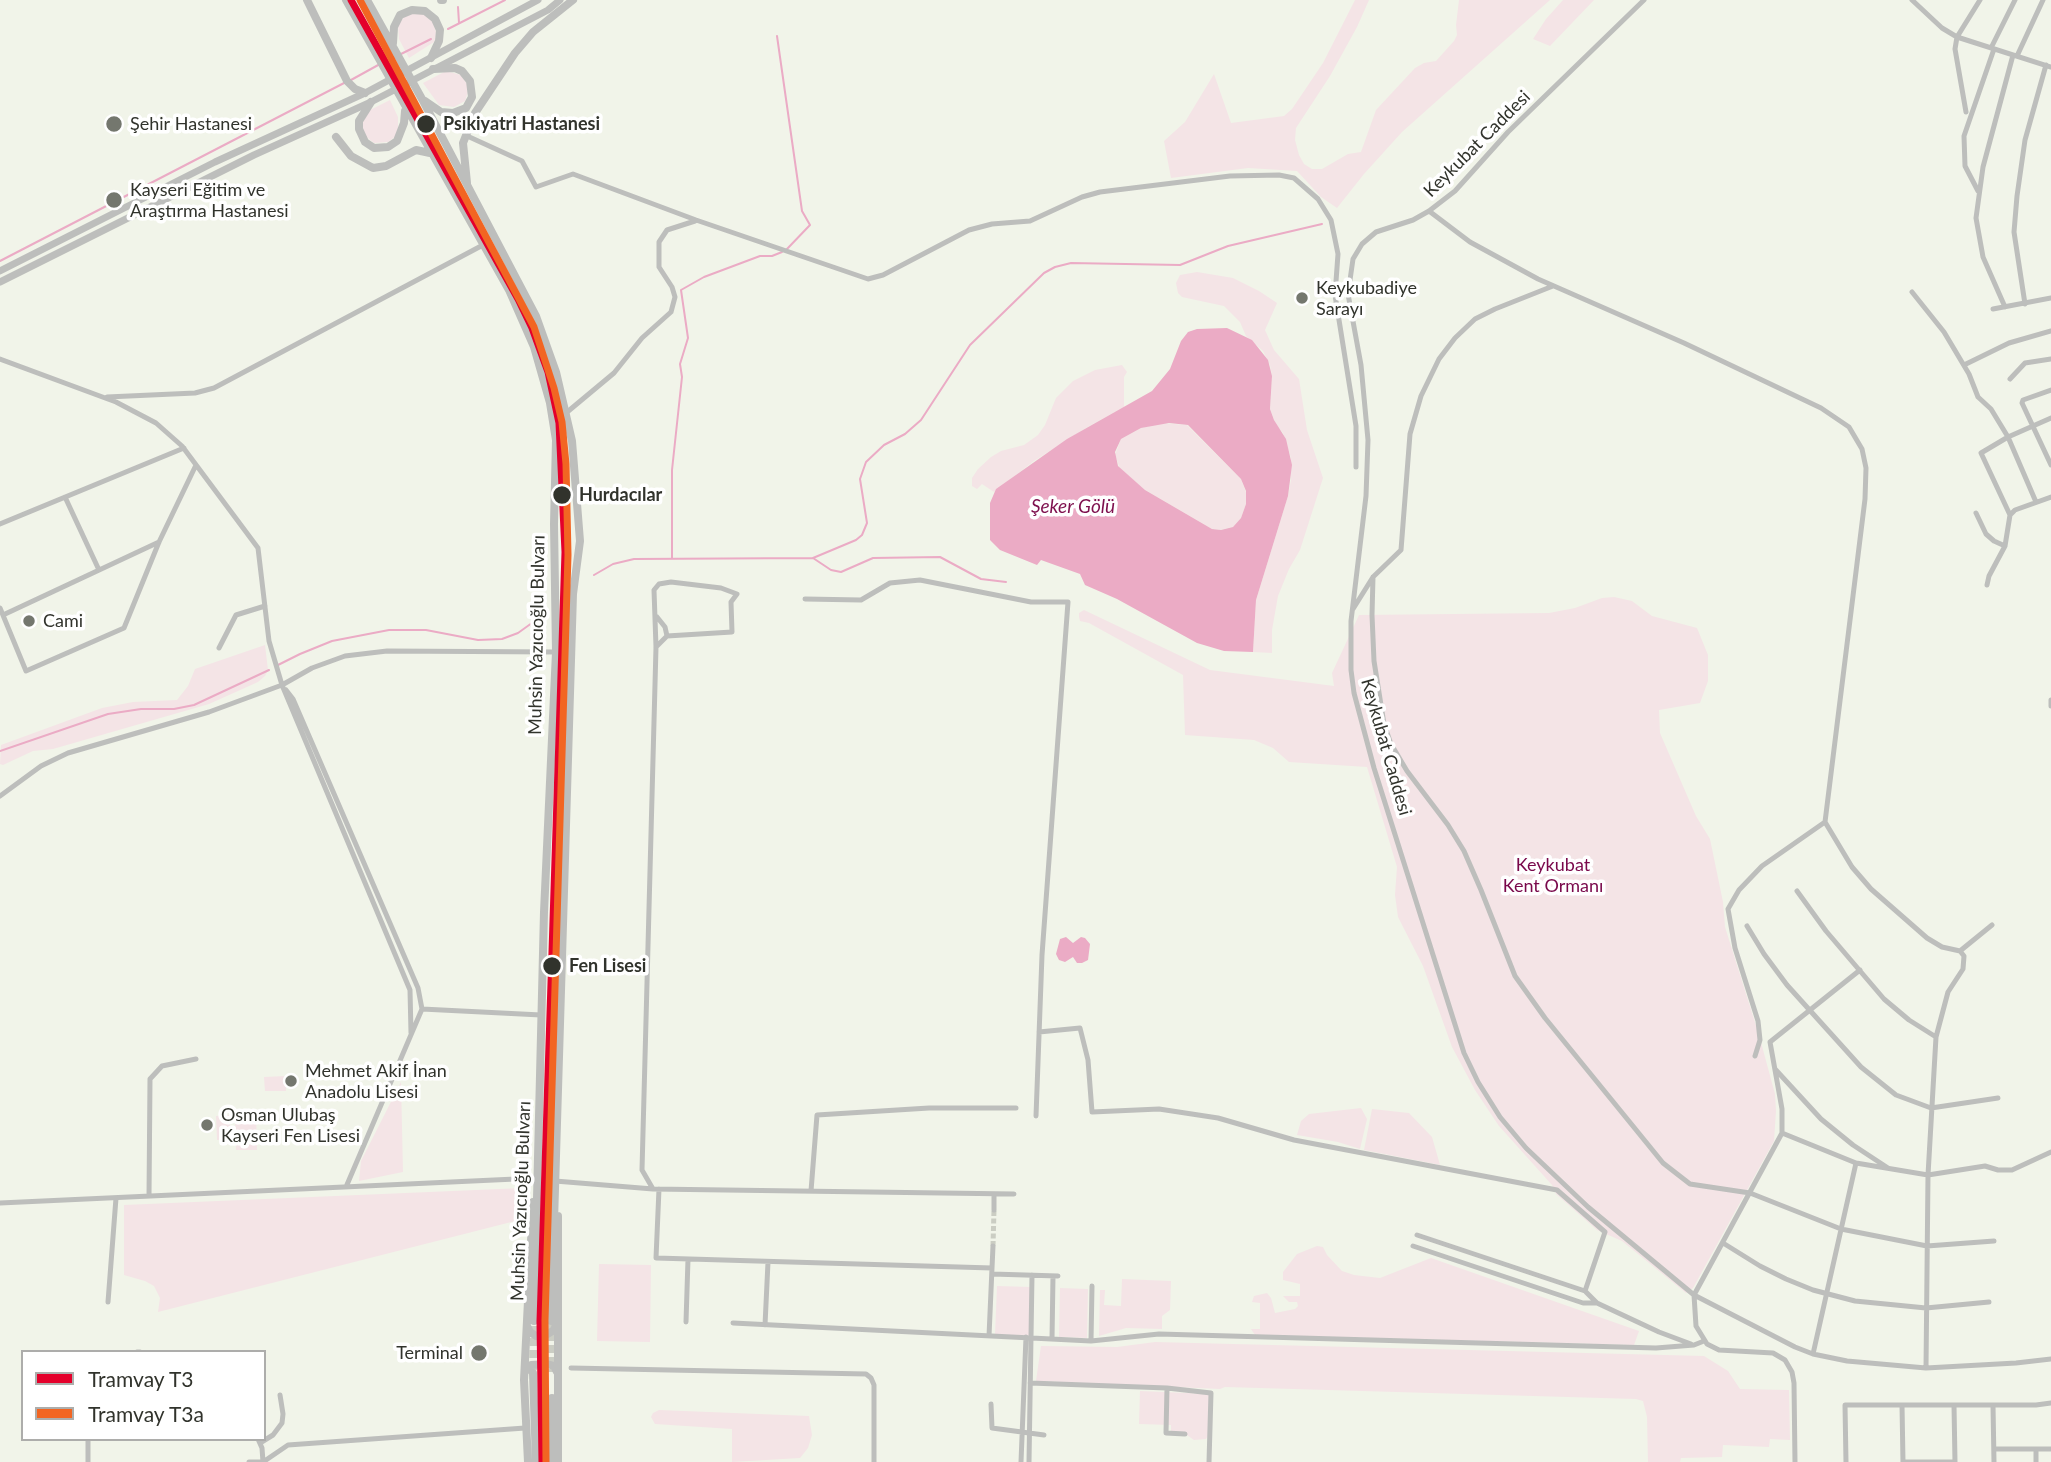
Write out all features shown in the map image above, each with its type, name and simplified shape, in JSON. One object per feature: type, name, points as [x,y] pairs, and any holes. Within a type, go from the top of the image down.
[{"type":"highway","points":[[307,0],[348,81],[355,89],[365,93]]},
{"type":"highway","name":"Muhsin Yazıcıoğlu Bulvarı","points":[[345,0],[509,290],[534,347],[550,403],[556,440],[556,652],[537,1178],[531,1213],[529,1373]]},
{"type":"highway","name":"Muhsin Yazıcıoğlu Bulvarı","points":[[367,0],[536,316],[556,372],[572,441],[580,541],[573,594],[555,1181],[560,1233],[554,1322],[554,1372]]},
{"type":"highway","points":[[468,189],[463,149],[465,135],[475,113],[515,53],[533,32],[573,0]]},
{"type":"highway","points":[[393,46],[393,32],[400,15],[412,10],[425,11],[433,16],[440,30],[439,41],[431,58]]},
{"type":"highway","points":[[422,99],[441,112],[453,113],[466,108],[472,97],[471,83],[465,74],[455,68],[433,69]]},
{"type":"highway","points":[[371,102],[359,121],[359,128],[365,142],[376,149],[388,147],[399,138],[405,108]]},
{"type":"highway","points":[[406,154],[419,134]]},
{"type":"highway","points":[[336,137],[351,156],[370,167],[386,166],[416,150],[430,153]]},
{"type":"highway","points":[[530,1322],[530,1332],[542,1337],[554,1330],[554,1322]]},
{"type":"highway","points":[[528,1462],[526,1428],[529,1373],[531,1365],[547,1364],[554,1366],[552,1462]]},
{"type":"highway","points":[[554,1372],[558,1462]]},
{"type":"highway","points":[[529,1373],[536,1462]]},
{"type":"main road","points":[[0,271],[215,162],[365,93],[538,0]]},
{"type":"main road","points":[[0,282],[254,155],[371,102],[548,10],[560,0]]},
{"type":"street","name":"Keykubat Caddesi","points":[[1644,0],[1508,132],[1455,191],[1413,220],[1376,232],[1362,244],[1353,259],[1348,294],[1361,365],[1368,440],[1366,496],[1352,611],[1350,658],[1360,716],[1464,1053],[1485,1094],[1517,1138],[1606,1222],[1694,1295],[1751,1326],[1813,1354],[1865,1364],[1926,1368],[2001,1365],[2051,1359]]},
{"type":"street","points":[[1913,0],[1941,28],[1957,37],[2049,66],[2025,140],[2017,196],[2014,232],[2025,303]]},
{"type":"street","points":[[1966,112],[1955,49],[1957,37],[1980,0]]},
{"type":"street","points":[[1979,192],[1966,170],[1963,142],[1992,49],[2015,0]]},
{"type":"street","points":[[2005,307],[1987,268],[1977,234],[1976,212],[1993,124],[2015,55],[2043,0]]},
{"type":"street","points":[[465,135],[522,161],[537,187],[573,174],[696,220],[813,258],[860,277],[871,278],[889,272],[970,230],[992,224],[1030,221],[1082,197],[1100,192],[1230,176],[1279,175],[1294,178],[1318,199],[1331,220],[1338,254],[1335,295],[1356,426],[1356,467]]},
{"type":"street","points":[[1429,211],[1470,242],[1553,286],[1821,408],[1844,423],[1860,443],[1866,468],[1865,499],[1825,822],[1852,867],[1871,889],[1931,941],[1960,951],[1964,956],[1964,966],[1948,992],[1936,1037],[1928,1175],[1926,1368]]},
{"type":"street","points":[[566,413],[614,373],[642,338],[671,312],[675,297],[659,267],[659,242],[667,230],[696,220]]},
{"type":"street","points":[[103,397],[195,393],[214,388],[483,245]]},
{"type":"street","points":[[1352,611],[1373,577],[1401,550],[1410,434],[1421,396],[1439,359],[1455,338],[1475,319],[1553,286]]},
{"type":"street","points":[[1912,292],[1944,332],[1964,365],[1978,397],[1992,410],[2008,437],[2036,502]]},
{"type":"street","points":[[1993,309],[2051,298]]},
{"type":"street","points":[[1964,365],[2009,343],[2051,331]]},
{"type":"street","points":[[0,359],[103,397],[156,423],[184,448],[258,548],[269,641],[282,685],[410,990],[411,1033]]},
{"type":"street","points":[[2010,379],[2025,363],[2051,359]]},
{"type":"street","points":[[2051,390],[2022,401],[2051,465]]},
{"type":"street","points":[[1987,585],[2005,546],[2010,515],[1981,453],[2008,437],[2051,418]]},
{"type":"street","points":[[0,524],[184,448]]},
{"type":"street","points":[[159,542],[1,613],[26,671],[124,628],[159,542],[196,465]]},
{"type":"street","points":[[65,497],[99,570]]},
{"type":"street","points":[[2010,515],[2015,510],[2051,497]]},
{"type":"street","points":[[1976,513],[1986,534],[2005,546]]},
{"type":"street","points":[[1373,577],[1374,661],[1386,732],[1402,764],[1440,812],[1464,851],[1515,976],[1545,1018],[1668,1168],[1682,1180],[1694,1185],[1750,1193],[1841,1229],[1927,1247],[1994,1241]]},
{"type":"street","points":[[805,598],[861,600],[890,583],[920,580],[1031,602],[1068,602],[1039,1032],[1036,1116]]},
{"type":"street","points":[[656,647],[667,636],[732,632],[731,602],[737,594],[716,587],[661,583],[654,590],[657,617],[656,647],[642,1170],[656,1189],[656,1258],[992,1271],[1056,1276],[1052,1339]]},
{"type":"street","points":[[219,648],[236,615],[265,606]]},
{"type":"street","points":[[657,617],[667,636]]},
{"type":"street","points":[[0,796],[41,766],[68,752],[209,712],[282,685],[323,663],[366,652],[556,652]]},
{"type":"street","points":[[282,685],[293,699],[418,988],[422,1009],[346,1186]]},
{"type":"street","points":[[2051,700],[2051,706]]},
{"type":"street","points":[[1755,1056],[1760,1043],[1758,1021],[1735,948],[1728,916],[1729,906],[1739,890],[1762,866],[1825,822]]},
{"type":"street","points":[[1797,891],[1826,931],[1893,1007],[1936,1037]]},
{"type":"street","points":[[1960,951],[1992,925]]},
{"type":"street","points":[[1747,926],[1764,954],[1861,1067],[1896,1095],[1931,1108],[1998,1098]]},
{"type":"street","points":[[1795,1462],[1794,1383],[1785,1360],[1776,1354],[1718,1350],[1704,1341],[1695,1322],[1694,1295],[1782,1133],[1780,1097],[1773,1067],[1771,1041],[1812,1011],[1860,970]]},
{"type":"street","points":[[412,1007],[542,1015]]},
{"type":"street","points":[[1039,1032],[1080,1028],[1088,1059],[1092,1112],[1159,1109],[1218,1118],[1294,1140],[1557,1190],[1605,1232]]},
{"type":"street","points":[[149,1196],[150,1079],[156,1070],[164,1065],[196,1059]]},
{"type":"street","points":[[1773,1067],[1831,1128],[1892,1170]]},
{"type":"street","points":[[811,1191],[817,1115],[929,1108],[1016,1108]]},
{"type":"street","points":[[1782,1133],[1856,1163],[1928,1175],[1984,1166],[2012,1170],[2051,1152]]},
{"type":"street","points":[[1813,1354],[1856,1163]]},
{"type":"street","points":[[0,1203],[537,1178]]},
{"type":"street","points":[[555,1181],[656,1189],[1014,1194]]},
{"type":"street","points":[[994,1194],[994,1209]]},
{"type":"street","points":[[108,1302],[116,1198]]},
{"type":"street","points":[[1585,1291],[1606,1222]]},
{"type":"street","points":[[1417,1235],[1585,1291],[1597,1303],[1694,1345]]},
{"type":"street","points":[[1723,1243],[1773,1273],[1827,1294],[1876,1305],[1926,1308],[1989,1302]]},
{"type":"street","points":[[988,1336],[993,1246]]},
{"type":"street","points":[[1413,1246],[1583,1303],[1597,1303]]},
{"type":"street","points":[[686,1322],[688,1259]]},
{"type":"street","points":[[765,1325],[768,1262]]},
{"type":"street","points":[[1029,1462],[1026,1434],[1032,1275]]},
{"type":"street","points":[[1091,1340],[1092,1286]]},
{"type":"street","points":[[733,1323],[1091,1340],[1159,1334],[1656,1348],[1694,1345],[1704,1341]]},
{"type":"street","points":[[1021,1462],[1030,1383],[1028,1338]]},
{"type":"street","points":[[571,1368],[866,1374],[874,1385],[874,1462]]},
{"type":"street","points":[[1030,1383],[1167,1388],[1211,1393],[1209,1462]]},
{"type":"street","points":[[1167,1388],[1166,1433],[1185,1434]]},
{"type":"street","points":[[266,1438],[273,1435],[282,1423],[280,1395]]},
{"type":"street","points":[[1846,1462],[1845,1405],[2051,1403]]},
{"type":"street","points":[[991,1404],[992,1428],[1044,1435]]},
{"type":"street","points":[[1902,1405],[1903,1462],[1955,1462],[1954,1405]]},
{"type":"street","points":[[1993,1405],[1994,1462]]},
{"type":"street","points":[[249,1462],[263,1462],[288,1445],[526,1428]]},
{"type":"street","points":[[88,1441],[88,1462]]},
{"type":"street","points":[[259,1441],[263,1462]]},
{"type":"street","points":[[1994,1449],[2051,1449]]},
{"type":"street","points":[[2036,1449],[2036,1462]]},
{"type":"green space","points":[[1355,0],[1369,0],[1330,76],[1296,128],[1295,140],[1299,155],[1304,164],[1312,169],[1322,169],[1348,154],[1361,152],[1376,110],[1415,68],[1436,61],[1454,41],[1457,35],[1459,0],[1550,0],[1402,132],[1337,208],[1321,197],[1297,171],[1248,168],[1171,178],[1164,141],[1185,122],[1214,74],[1231,123],[1284,116],[1292,109],[1323,63]]},
{"type":"green space","points":[[1563,0],[1594,0],[1550,46],[1533,39],[1546,19]]},
{"type":"green space","points":[[422,12],[433,22],[435,39],[409,58],[399,39],[398,25],[406,14]]},
{"type":"green space","points":[[446,71],[461,75],[467,84],[465,101],[454,107],[439,105],[423,83]]},
{"type":"green space","points":[[390,100],[398,117],[398,129],[395,137],[388,142],[374,143],[364,135],[361,125],[370,110]]},
{"type":"green space","points":[[1197,272],[1233,278],[1277,303],[1265,330],[1274,350],[1299,379],[1307,430],[1323,478],[1300,550],[1278,596],[1272,630],[1272,653],[1253,652],[1256,600],[1288,496],[1291,458],[1283,433],[1276,425],[1270,409],[1272,376],[1263,351],[1246,336],[1240,322],[1224,306],[1182,297],[1178,293],[1176,283],[1180,275]]},
{"type":"green space","points":[[1122,365],[1127,372],[1124,377],[1124,407],[1034,461],[994,492],[982,484],[977,489],[972,486],[972,478],[991,457],[1001,451],[1024,445],[1038,435],[1056,398],[1073,381],[1095,370]]},
{"type":"green space","points":[[1162,423],[1187,425],[1241,479],[1247,495],[1246,504],[1241,518],[1233,527],[1212,529],[1145,490],[1120,469],[1115,455],[1121,439],[1141,428]]},
{"type":"green space","name":"Keykubat Kent Ormanı","points":[[1614,597],[1632,601],[1652,616],[1697,628],[1708,655],[1708,681],[1700,703],[1659,710],[1660,733],[1696,816],[1710,839],[1723,902],[1725,927],[1775,1094],[1774,1141],[1693,1288],[1686,1293],[1622,1241],[1597,1230],[1556,1194],[1552,1185],[1499,1126],[1475,1090],[1452,1047],[1423,966],[1398,917],[1395,895],[1397,867],[1367,767],[1289,762],[1273,748],[1254,740],[1185,735],[1183,675],[1089,623],[1080,621],[1079,617],[1079,613],[1084,610],[1210,670],[1334,686],[1332,673],[1359,615],[1549,613]]},
{"type":"green space","points":[[265,645],[268,670],[258,682],[209,704],[53,749],[33,751],[0,764],[1,745],[102,708],[133,702],[177,700],[188,686],[195,669]]},
{"type":"green space","points":[[286,1076],[286,1091],[265,1091],[264,1077]]},
{"type":"green space","points":[[401,1082],[403,1172],[359,1181],[361,1161]]},
{"type":"green space","points":[[1361,1108],[1367,1119],[1360,1149],[1297,1135],[1301,1121],[1309,1114]]},
{"type":"green space","points":[[1372,1109],[1409,1113],[1432,1137],[1440,1165],[1364,1150]]},
{"type":"green space","points":[[256,1114],[257,1150],[236,1150],[235,1115]]},
{"type":"green space","points":[[230,1115],[230,1139],[217,1140],[216,1116]]},
{"type":"green space","points":[[523,1188],[528,1193],[527,1218],[158,1312],[160,1298],[154,1286],[124,1275],[124,1205]]},
{"type":"green space","points":[[1317,1246],[1323,1247],[1342,1271],[1354,1275],[1380,1278],[1431,1258],[1639,1331],[1634,1345],[1255,1335],[1251,1329],[1260,1329],[1260,1303],[1252,1302],[1254,1296],[1267,1293],[1275,1313],[1295,1309],[1297,1302],[1289,1302],[1283,1296],[1300,1296],[1300,1284],[1283,1280],[1283,1272],[1297,1254]]},
{"type":"green space","points":[[599,1264],[651,1265],[650,1342],[597,1341]]},
{"type":"green space","points":[[1122,1279],[1171,1281],[1170,1310],[1162,1316],[1162,1329],[1126,1328],[1099,1336],[1100,1290],[1105,1290],[1104,1305],[1121,1306]]},
{"type":"green space","points":[[997,1286],[1031,1287],[1029,1336],[995,1335]]},
{"type":"green space","points":[[1060,1288],[1088,1289],[1087,1338],[1059,1337]]},
{"type":"green space","points":[[1155,1342],[1704,1356],[1728,1371],[1740,1389],[1789,1390],[1790,1440],[1770,1439],[1769,1447],[1723,1445],[1722,1457],[1681,1458],[1680,1462],[1648,1462],[1647,1417],[1643,1401],[1636,1399],[1225,1387],[1220,1389],[1036,1381],[1041,1346],[1117,1347]]},
{"type":"green space","points":[[1140,1391],[1211,1394],[1209,1434],[1206,1439],[1194,1440],[1184,1433],[1171,1432],[1171,1425],[1139,1424]]},
{"type":"green space","points":[[659,1410],[809,1416],[812,1435],[808,1448],[800,1458],[732,1462],[732,1429],[655,1424],[651,1417]]},
{"type":"water","name":"Şeker Gölü","points":[[1227,328],[1252,340],[1268,360],[1272,376],[1270,409],[1286,439],[1292,465],[1288,496],[1256,600],[1253,652],[1224,651],[1197,643],[1117,599],[1085,585],[1080,574],[1041,560],[1037,565],[1000,550],[990,540],[990,503],[996,489],[1067,439],[1152,391],[1170,369],[1181,341],[1188,332]],"holes":[[[1169,423],[1188,425],[1241,479],[1246,491],[1246,504],[1241,518],[1233,527],[1212,529],[1145,490],[1118,466],[1115,452],[1121,439],[1141,428]]]},
{"type":"water","points":[[1066,937],[1073,943],[1081,937],[1090,944],[1088,960],[1077,963],[1073,957],[1065,962],[1059,960],[1056,954],[1060,939]]},
{"type":"waterway","points":[[448,29],[505,0]]},
{"type":"waterway","points":[[458,7],[459,23]]},
{"type":"waterway","points":[[777,36],[802,211],[810,225],[787,249]]},
{"type":"waterway","points":[[401,54],[431,39]]},
{"type":"waterway","points":[[385,62],[396,56]]},
{"type":"waterway","points":[[351,80],[380,64]]},
{"type":"waterway","points":[[0,261],[346,82]]},
{"type":"waterway","points":[[813,558],[862,535],[867,523],[860,479],[866,462],[884,445],[905,434],[921,420],[970,345],[1044,273],[1071,263],[1180,265],[1228,246],[1322,224]]},
{"type":"waterway","points":[[672,559],[672,470],[682,377],[680,364],[688,338],[681,290],[704,277],[760,256],[772,256],[782,252]]},
{"type":"waterway","points":[[594,575],[613,564],[634,559],[813,558],[831,570],[841,572],[873,558],[940,557],[981,579],[1006,582]]},
{"type":"waterway","points":[[278,665],[332,641],[389,630],[426,630],[478,640],[502,639],[518,633],[543,615]]},
{"type":"waterway","points":[[0,751],[108,714],[194,705],[269,670]]},
{"type":"tunnel","points":[[993,1246],[994,1210]]},
{"type":"tunnel","points":[[533,1370],[534,1321]]},
{"type":"tunnel","points":[[551,1321],[551,1372]]},
{"type":"tram line","name":"T3","points":[[351,0],[518,299],[548,372],[559,423],[565,552],[540,1321],[542,1462]]},
{"type":"tram line","name":"T3a","points":[[360,0],[534,327],[562,422],[566,464],[568,555],[545,1320],[546,1462]]},
{"type":"place","name":"Şehir Hastanesi","points":[[114,124]]},
{"type":"place","name":"Psikiyatri Hastanesi","points":[[426,124]]},
{"type":"place","name":"Kayseri Eğitim ve Araştırma Hastanesi","points":[[114,200]]},
{"type":"place","name":"Keykubadiye Sarayı","points":[[1302,298]]},
{"type":"place","name":"Hurdacılar","points":[[562,495]]},
{"type":"place","name":"Cami","points":[[29,621]]},
{"type":"place","name":"Fen Lisesi","points":[[552,966]]},
{"type":"place","name":"Mehmet Akif İnan Anadolu Lisesi","points":[[291,1081]]},
{"type":"place","name":"Osman Ulubaş Kayseri Fen Lisesi","points":[[207,1125]]},
{"type":"place","name":"Terminal","points":[[479,1353]]}]
